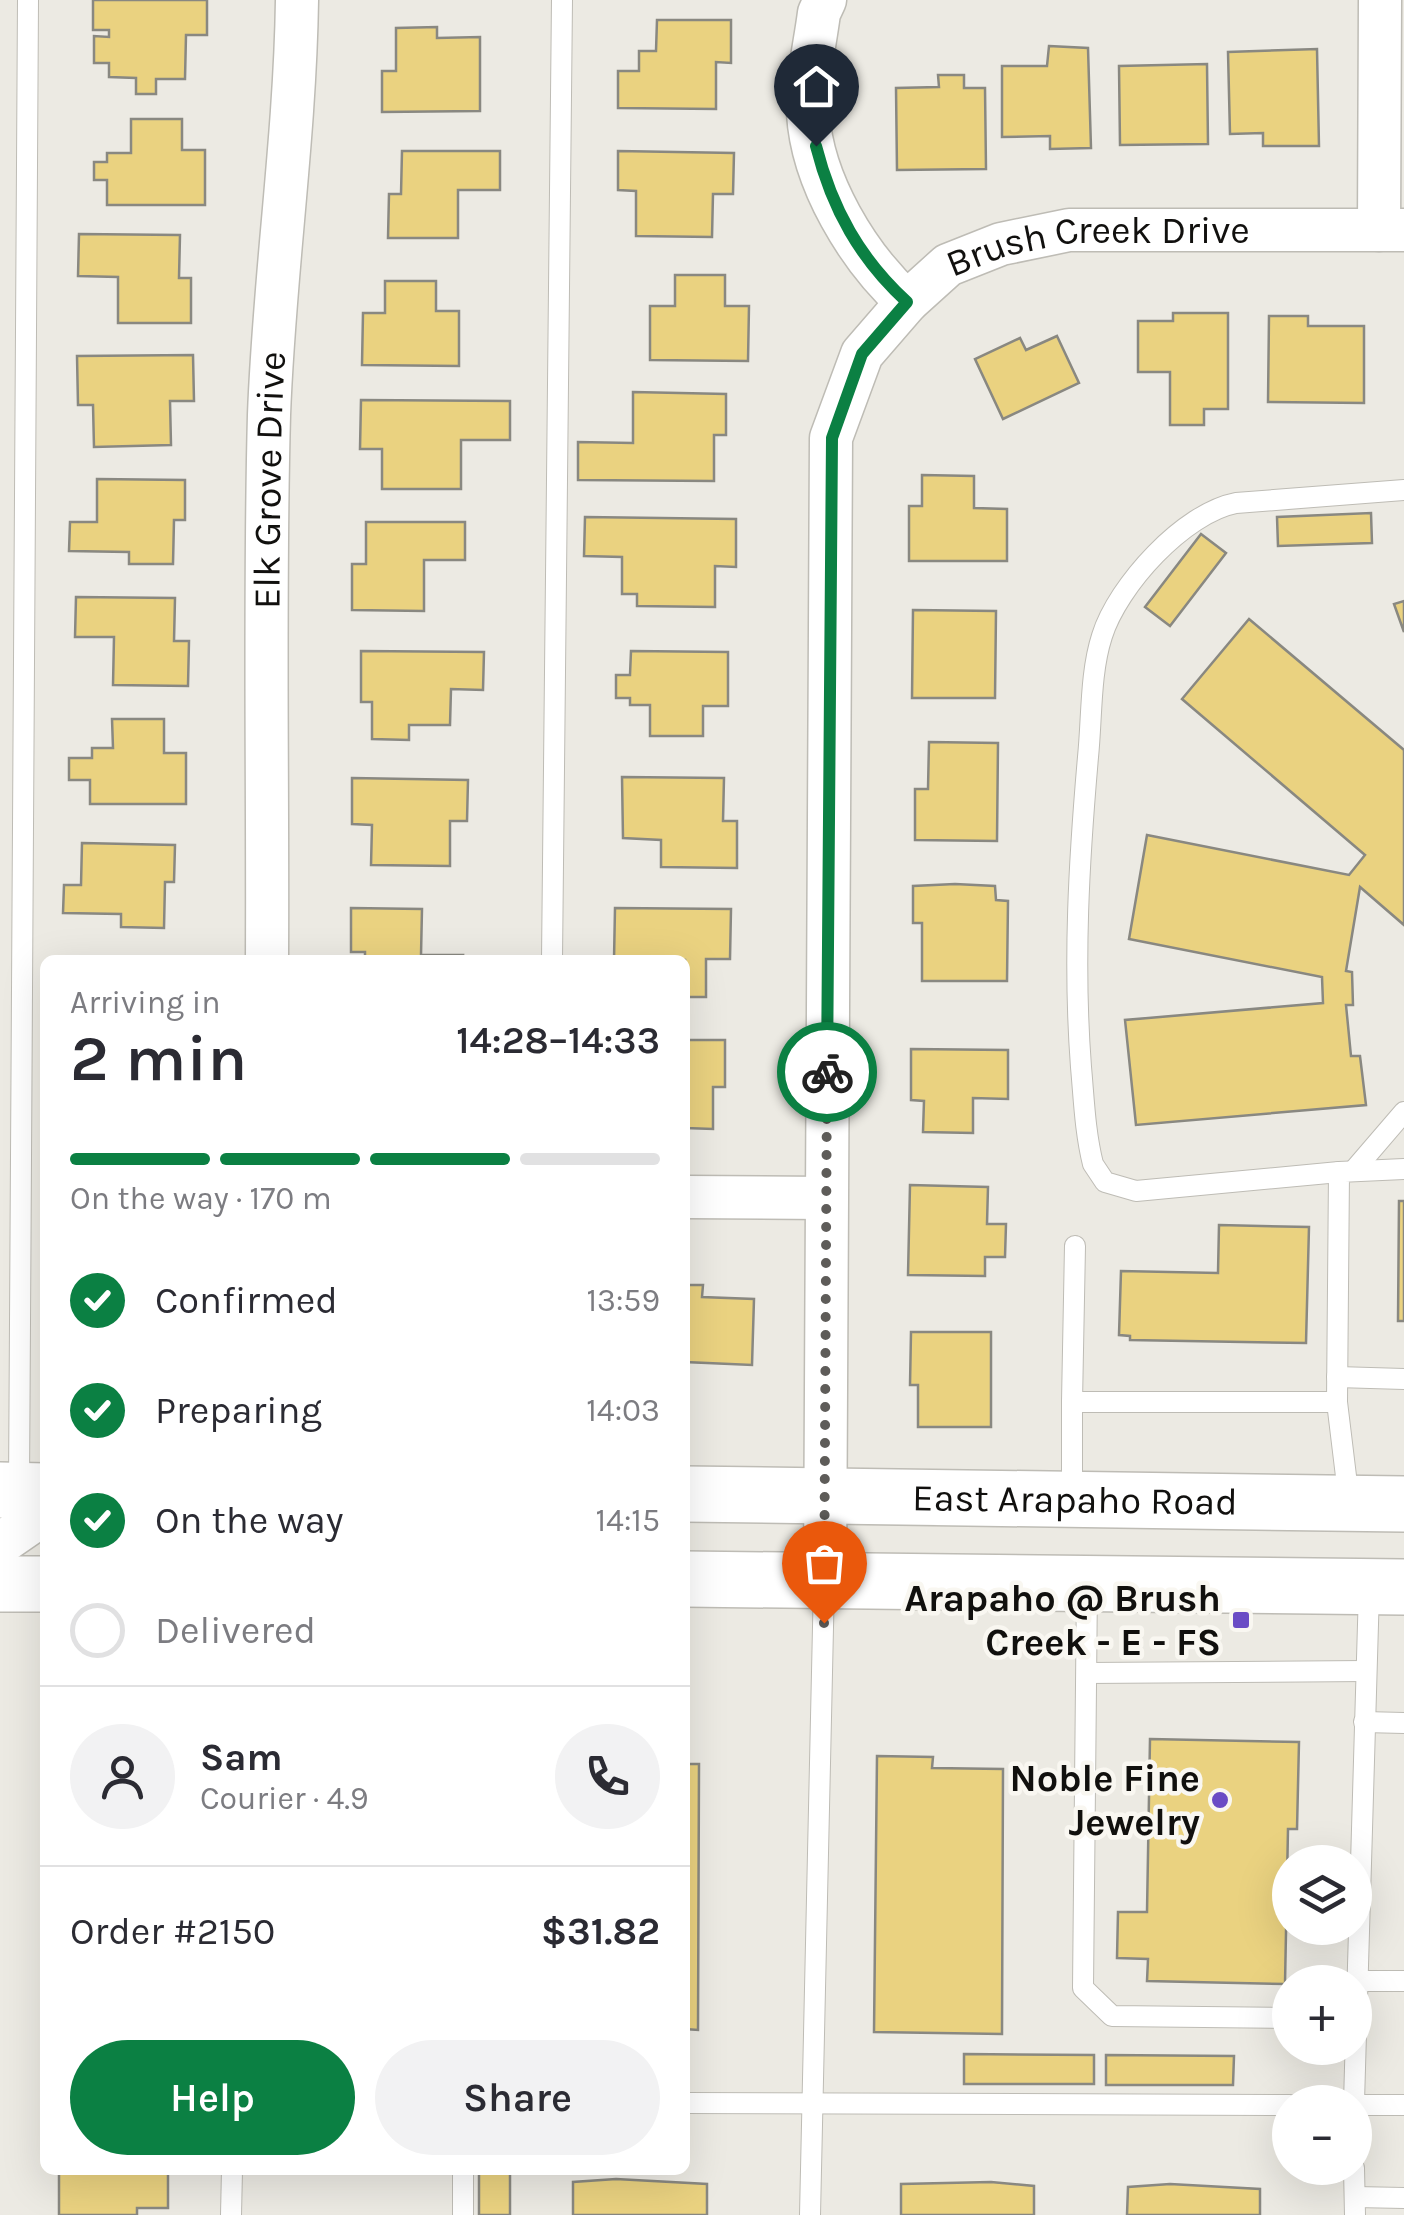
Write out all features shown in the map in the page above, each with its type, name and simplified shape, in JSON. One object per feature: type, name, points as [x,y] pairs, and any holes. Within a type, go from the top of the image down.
[{"type":"main road","name":"East Arapaho Road","points":[[690,1494],[1072,1496],[1404,1504]]},
{"type":"main road","points":[[690,1580],[1386,1587],[1349,1503]]},
{"type":"main road","points":[[0,1584],[40,1584]]},
{"type":"street","name":"Elk Grove Drive","points":[[267,955],[269,418],[274,298],[296,80],[297,0]]},
{"type":"street","points":[[825,0],[819,13],[808,114],[824,178],[852,240],[878,276],[907,302]]},
{"type":"street","points":[[1380,0],[1392,230]]},
{"type":"street","name":"Brush Creek Drive","points":[[824,1579],[832,438],[862,354],[907,302],[948,265],[1001,244],[1069,230],[1392,230]]},
{"type":"street","points":[[690,1197],[826,1198]]},
{"type":"street","points":[[0,1544],[27,1496]]},
{"type":"lane","points":[[27,1496],[28,0]]},
{"type":"lane","points":[[552,955],[562,0]]},
{"type":"lane","points":[[1404,490],[1213,507],[1189,521],[1116,606],[1102,637],[1096,672],[1077,921],[1078,1026],[1092,1164],[1105,1182],[1136,1192],[1347,1170],[1404,1169]]},
{"type":"lane","points":[[1349,1503],[1337,1402],[1347,1170],[1404,1112]]},
{"type":"lane","points":[[1072,1496],[1075,1246]]},
{"type":"lane","points":[[1337,1377],[1404,1379]]},
{"type":"lane","points":[[1072,1402],[1337,1402]]},
{"type":"lane","points":[[810,2215],[824,1579]]},
{"type":"lane","points":[[1087,1582],[1083,1988],[1112,2016],[1272,2018]]},
{"type":"lane","points":[[1358,1965],[1366,1670],[1386,1587]]},
{"type":"lane","points":[[1087,1672],[1366,1670]]},
{"type":"lane","points":[[1364,1722],[1404,1722]]},
{"type":"lane","points":[[1372,1981],[1404,1981]]},
{"type":"lane","points":[[690,2103],[1272,2105]]},
{"type":"lane","points":[[1372,2104],[1404,2105]]},
{"type":"lane","points":[[232,2175],[232,2215]]},
{"type":"lane","points":[[463,2175],[463,2215]]},
{"type":"lane","points":[[1355,2206],[1404,2198]]},
{"type":"building","points":[[93,0],[207,0],[207,35],[186,35],[185,79],[156,79],[156,94],[136,94],[136,78],[109,77],[109,63],[94,63],[94,36],[109,37],[109,30],[93,30]]},
{"type":"building","points":[[657,20],[731,20],[731,63],[716,62],[716,109],[618,108],[618,71],[639,71],[639,51],[656,51]]},
{"type":"building","points":[[437,27],[437,38],[480,37],[480,111],[382,112],[382,71],[396,71],[396,28]]},
{"type":"building","points":[[1049,46],[1088,48],[1091,148],[1050,149],[1050,136],[1002,137],[1002,66],[1047,66]]},
{"type":"building","points":[[1317,49],[1319,146],[1263,146],[1263,133],[1230,134],[1228,52]]},
{"type":"building","points":[[1207,64],[1208,144],[1120,145],[1119,66]]},
{"type":"building","points":[[938,75],[964,75],[964,88],[985,88],[986,169],[897,170],[896,88],[939,87]]},
{"type":"building","points":[[131,119],[182,119],[182,150],[205,150],[205,205],[107,205],[107,180],[94,180],[94,162],[107,162],[107,153],[131,153]]},
{"type":"building","points":[[402,151],[500,151],[500,190],[458,190],[458,238],[388,238],[389,194],[401,194]]},
{"type":"building","points":[[618,151],[734,153],[733,194],[713,194],[712,237],[636,236],[636,191],[618,190]]},
{"type":"building","points":[[79,234],[180,235],[179,278],[191,278],[191,323],[118,323],[118,277],[78,276]]},
{"type":"building","points":[[675,275],[725,275],[725,306],[749,306],[748,361],[650,360],[650,306],[675,306]]},
{"type":"building","points":[[385,281],[436,281],[436,311],[459,311],[459,366],[362,365],[363,313],[385,313]]},
{"type":"building","points":[[1173,313],[1228,313],[1228,409],[1204,409],[1204,425],[1170,425],[1170,372],[1138,372],[1138,321],[1173,321]]},
{"type":"building","points":[[1269,316],[1308,316],[1308,326],[1364,326],[1364,403],[1268,402]]},
{"type":"building","points":[[1057,336],[1079,383],[1003,419],[975,359],[1020,338],[1026,350]]},
{"type":"building","points":[[193,355],[194,401],[170,401],[171,445],[94,447],[93,405],[78,405],[77,356]]},
{"type":"building","points":[[633,392],[726,394],[726,435],[714,435],[714,481],[578,480],[578,442],[633,443]]},
{"type":"building","points":[[361,400],[510,401],[510,440],[461,440],[461,489],[382,489],[382,449],[360,449]]},
{"type":"building","points":[[922,475],[974,476],[974,508],[1007,509],[1007,561],[909,561],[909,506],[922,506]]},
{"type":"building","points":[[97,479],[185,480],[185,520],[174,520],[173,564],[129,564],[129,552],[69,551],[70,522],[97,522]]},
{"type":"building","points":[[1371,513],[1372,543],[1278,546],[1277,517]]},
{"type":"building","points":[[585,517],[736,519],[736,567],[715,566],[715,607],[637,606],[637,594],[622,594],[622,557],[584,556]]},
{"type":"building","points":[[366,522],[465,522],[465,560],[424,560],[424,611],[352,610],[352,564],[366,564]]},
{"type":"building","points":[[1201,534],[1226,553],[1170,626],[1145,607]]},
{"type":"building","points":[[76,597],[175,598],[174,641],[189,641],[188,686],[113,685],[114,637],[75,637]]},
{"type":"building","points":[[1404,601],[1404,632],[1394,604]]},
{"type":"building","points":[[913,610],[996,611],[995,698],[912,698]]},
{"type":"building","points":[[1249,619],[1404,750],[1404,925],[1360,887],[1346,971],[1352,972],[1353,1005],[1346,1005],[1351,1056],[1360,1056],[1366,1105],[1136,1125],[1125,1020],[1323,1003],[1322,977],[1129,939],[1147,835],[1349,875],[1365,855],[1182,699]]},
{"type":"building","points":[[361,651],[484,652],[483,690],[451,689],[450,725],[409,725],[409,740],[372,739],[372,702],[361,702]]},
{"type":"building","points":[[631,651],[728,652],[728,706],[703,706],[703,736],[650,736],[650,705],[630,705],[630,698],[616,698],[616,675],[630,675]]},
{"type":"building","points":[[112,719],[164,719],[164,753],[186,753],[186,804],[90,804],[90,780],[69,780],[69,758],[92,758],[92,748],[113,748]]},
{"type":"building","points":[[929,742],[998,743],[997,841],[915,840],[915,789],[928,789]]},
{"type":"building","points":[[622,777],[724,778],[723,821],[737,821],[737,868],[661,867],[661,840],[623,838]]},
{"type":"building","points":[[352,778],[468,780],[467,821],[450,821],[450,866],[371,865],[372,825],[352,824]]},
{"type":"building","points":[[82,843],[175,845],[174,882],[165,882],[164,928],[121,927],[121,914],[63,913],[64,885],[81,885]]},
{"type":"building","points":[[913,886],[995,886],[996,900],[1008,901],[1007,981],[922,981],[922,923],[913,923]]},
{"type":"building","points":[[351,908],[422,909],[421,955],[351,952]]},
{"type":"building","points":[[615,908],[731,909],[730,959],[706,959],[706,997],[690,997],[690,955],[614,955]]},
{"type":"building","points":[[690,1040],[725,1040],[725,1087],[713,1087],[713,1129],[690,1128]]},
{"type":"building","points":[[911,1049],[1008,1050],[1008,1099],[973,1098],[973,1133],[923,1132],[924,1101],[911,1100]]},
{"type":"building","points":[[910,1185],[988,1187],[987,1224],[1006,1224],[1005,1257],[985,1257],[985,1276],[908,1275]]},
{"type":"building","points":[[1399,1201],[1404,1201],[1404,1321],[1398,1321]]},
{"type":"building","points":[[1219,1225],[1309,1227],[1306,1343],[1130,1340],[1130,1336],[1119,1335],[1121,1271],[1218,1273]]},
{"type":"building","points":[[690,1285],[703,1285],[702,1297],[754,1299],[752,1365],[690,1362]]},
{"type":"building","points":[[911,1332],[991,1332],[991,1427],[918,1427],[918,1385],[910,1385]]},
{"type":"building","points":[[1150,1739],[1299,1742],[1297,1829],[1288,1829],[1288,1845],[1272,1845],[1272,1945],[1286,1945],[1285,1965],[1272,1965],[1272,1984],[1147,1981],[1148,1959],[1117,1958],[1118,1912],[1147,1912]]},
{"type":"building","points":[[877,1756],[933,1757],[932,1768],[1003,1769],[1002,2034],[874,2032]]},
{"type":"building","points":[[690,1764],[699,1764],[698,2030],[690,2029]]},
{"type":"building","points":[[964,2054],[1094,2055],[1094,2084],[964,2084]]},
{"type":"building","points":[[1106,2055],[1234,2056],[1233,2085],[1106,2085]]},
{"type":"building","points":[[59,2175],[168,2175],[168,2208],[137,2208],[137,2215],[59,2215]]},
{"type":"building","points":[[479,2175],[510,2175],[510,2215],[479,2215]]},
{"type":"building","points":[[616,2179],[707,2184],[707,2215],[573,2215],[573,2182]]},
{"type":"building","points":[[991,2182],[1034,2186],[1034,2215],[901,2215],[901,2184]]},
{"type":"building","points":[[1170,2184],[1260,2189],[1260,2215],[1127,2215],[1128,2187]]},
{"type":"way so far","points":[[824,1623],[827,1072]]},
{"type":"place","name":"Arapaho @ Brush Creek - E - FS","points":[[1241,1620]]},
{"type":"place","name":"Noble Fine Jewelry","points":[[1220,1800]]},
{"type":"route","points":[[816,146],[824,178],[852,240],[878,276],[907,302],[862,354],[832,438],[827,1072]]}]
